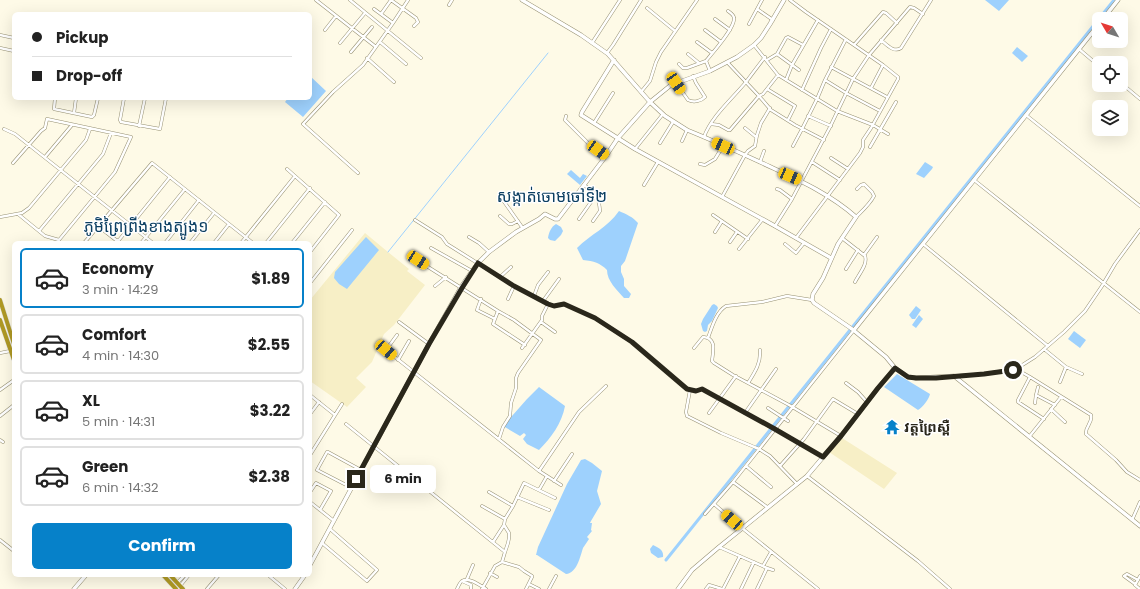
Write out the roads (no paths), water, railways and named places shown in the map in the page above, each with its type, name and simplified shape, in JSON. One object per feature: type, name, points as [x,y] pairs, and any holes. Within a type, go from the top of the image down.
[{"type":"highway","points":[[0,300],[12,339]]},
{"type":"highway","points":[[0,320],[12,356]]},
{"type":"highway","points":[[166,577],[179,587]]},
{"type":"highway","points":[[172,577],[179,587]]},
{"type":"street","points":[[316,0],[376,47]]},
{"type":"street","points":[[350,0],[421,58]]},
{"type":"street","points":[[381,14],[391,0],[417,20],[418,22],[414,26]]},
{"type":"street","points":[[358,172],[303,124],[333,92],[363,65],[388,31],[408,0]]},
{"type":"street","points":[[449,5],[452,0]]},
{"type":"street","points":[[522,0],[607,53],[650,102],[673,122],[687,130],[802,181],[828,196],[856,217]]},
{"type":"street","points":[[592,43],[620,0]]},
{"type":"street","points":[[607,53],[642,0]]},
{"type":"street","points":[[641,92],[650,82],[656,62],[661,52],[697,0]]},
{"type":"street","points":[[749,24],[762,0]]},
{"type":"street","points":[[312,561],[429,344],[478,263],[489,252],[544,214],[555,220],[558,219],[618,138],[650,102],[671,85],[710,71],[737,57],[754,45],[761,38],[773,20],[784,0]]},
{"type":"street","points":[[790,0],[854,44],[898,77],[873,126],[863,140],[863,146],[860,153],[796,239]]},
{"type":"street","points":[[881,40],[895,50],[901,48],[931,0]]},
{"type":"street","points":[[1109,12],[1118,0]]},
{"type":"street","points":[[775,226],[792,199],[824,140],[853,79],[869,55],[911,7],[923,14]]},
{"type":"street","points":[[647,8],[675,31]]},
{"type":"street","points":[[374,9],[393,23]]},
{"type":"street","points":[[757,10],[773,20]]},
{"type":"street","points":[[679,64],[684,69],[706,61],[730,30],[734,16],[728,11]]},
{"type":"street","points":[[854,44],[883,12],[897,23]]},
{"type":"street","points":[[340,43],[366,13]]},
{"type":"street","points":[[325,30],[336,16]]},
{"type":"street","points":[[715,19],[730,30]]},
{"type":"street","points":[[786,80],[792,65],[818,20]]},
{"type":"street","points":[[351,52],[372,26]]},
{"type":"street","points":[[802,90],[821,48],[832,29]]},
{"type":"street","points":[[706,30],[721,42]]},
{"type":"street","points":[[705,514],[746,466],[757,448],[852,329],[923,244],[1092,32]]},
{"type":"street","points":[[0,35],[12,38]]},
{"type":"street","points":[[768,60],[777,54],[786,38],[803,45]]},
{"type":"street","points":[[793,146],[817,99],[831,67],[845,41],[848,40]]},
{"type":"street","points":[[380,42],[406,64]]},
{"type":"street","points":[[697,42],[712,53]]},
{"type":"street","points":[[754,45],[768,60],[778,75],[837,111],[880,129],[888,134]]},
{"type":"street","points":[[0,48],[12,51]]},
{"type":"street","points":[[1078,49],[1092,60]]},
{"type":"street","points":[[688,54],[700,63]]},
{"type":"street","points":[[777,54],[799,70]]},
{"type":"street","points":[[704,137],[705,132],[711,124],[765,57]]},
{"type":"street","points":[[367,58],[394,82]]},
{"type":"street","points":[[614,60],[581,114],[594,124],[635,149],[831,258]]},
{"type":"street","points":[[706,61],[710,71]]},
{"type":"street","points":[[727,62],[770,108],[802,129],[824,140]]},
{"type":"street","points":[[871,88],[883,65]]},
{"type":"street","points":[[831,67],[887,97]]},
{"type":"street","points":[[711,124],[719,125],[730,130],[778,75]]},
{"type":"street","points":[[676,83],[688,100],[691,102],[700,101],[705,98],[705,96],[693,76]]},
{"type":"street","points":[[825,80],[880,111]]},
{"type":"street","points":[[767,89],[795,106],[788,120]]},
{"type":"street","points":[[1128,89],[1140,99]]},
{"type":"street","points":[[594,124],[613,93]]},
{"type":"street","points":[[55,100],[54,109],[93,117],[97,100]]},
{"type":"street","points":[[74,113],[76,100]]},
{"type":"street","points":[[124,100],[120,120],[121,122],[160,129],[166,100]]},
{"type":"street","points":[[140,126],[145,100]]},
{"type":"street","points":[[870,147],[896,102]]},
{"type":"street","points":[[722,198],[745,155],[755,146],[761,123],[770,108]]},
{"type":"street","points":[[635,149],[662,114]]},
{"type":"street","points":[[1026,115],[1140,206]]},
{"type":"street","points":[[566,116],[565,120],[590,145],[606,156]]},
{"type":"street","points":[[808,116],[831,126]]},
{"type":"street","points":[[13,163],[45,128],[47,119],[131,138],[115,172],[59,240],[45,236],[18,214]]},
{"type":"street","points":[[660,143],[673,122]]},
{"type":"street","points":[[45,157],[72,125]]},
{"type":"street","points":[[745,128],[757,137]]},
{"type":"street","points":[[4,129],[15,134],[29,144],[150,241]]},
{"type":"street","points":[[0,217],[18,214],[29,208],[86,140],[90,129]]},
{"type":"street","points":[[682,141],[687,130]]},
{"type":"street","points":[[39,231],[103,154],[111,133]]},
{"type":"street","points":[[700,164],[705,165],[714,159],[723,146]]},
{"type":"street","points":[[760,162],[764,151]]},
{"type":"street","points":[[831,158],[848,169]]},
{"type":"street","points":[[644,185],[658,162]]},
{"type":"street","points":[[812,162],[840,180]]},
{"type":"street","points":[[86,241],[152,163],[251,241]]},
{"type":"street","points":[[287,169],[339,215],[312,249]]},
{"type":"street","points":[[243,241],[295,176]]},
{"type":"street","points":[[121,241],[170,177]]},
{"type":"street","points":[[974,180],[1140,312]]},
{"type":"street","points":[[812,300],[813,294],[823,278],[831,258],[842,238],[856,217],[874,196],[864,184],[857,189]]},
{"type":"street","points":[[584,185],[596,194],[601,210],[594,221]]},
{"type":"street","points":[[268,241],[310,188]]},
{"type":"street","points":[[142,241],[185,189]]},
{"type":"street","points":[[777,189],[792,199]]},
{"type":"street","points":[[579,219],[596,194]]},
{"type":"street","points":[[500,196],[522,228]]},
{"type":"street","points":[[167,241],[199,200]]},
{"type":"street","points":[[294,241],[325,202]]},
{"type":"street","points":[[192,241],[214,212]]},
{"type":"street","points":[[713,215],[748,239]]},
{"type":"street","points":[[500,216],[509,224],[518,221]]},
{"type":"street","points":[[416,220],[442,237],[447,244],[514,286],[548,304],[554,306],[564,304],[595,318],[632,342],[662,366],[683,386],[690,390],[696,391],[702,389],[823,457]]},
{"type":"street","points":[[739,249],[762,220]]},
{"type":"street","points":[[714,232],[722,221]]},
{"type":"street","points":[[216,241],[229,224]]},
{"type":"street","points":[[98,226],[118,241]]},
{"type":"street","points":[[312,280],[352,230]]},
{"type":"street","points":[[708,338],[722,308],[726,306],[762,302],[787,296],[812,300],[814,303],[852,329],[886,357],[895,368],[908,377],[936,378],[984,374],[1016,369],[1035,357],[1064,332],[1085,311],[1128,245],[1140,230]]},
{"type":"street","points":[[730,242],[738,232]]},
{"type":"street","points":[[469,237],[489,252]]},
{"type":"street","points":[[864,255],[877,237]]},
{"type":"street","points":[[842,238],[864,255],[866,259],[866,263],[855,282]]},
{"type":"street","points":[[785,244],[796,253],[804,243]]},
{"type":"street","points":[[923,244],[1048,346]]},
{"type":"street","points":[[432,248],[472,271]]},
{"type":"street","points":[[846,269],[858,250]]},
{"type":"street","points":[[418,260],[541,340],[518,373],[516,378],[517,386],[511,403],[510,416],[503,427],[499,439]]},
{"type":"street","points":[[500,277],[511,267]]},
{"type":"street","points":[[534,296],[538,285],[548,272]]},
{"type":"street","points":[[436,286],[446,277]]},
{"type":"street","points":[[543,301],[559,279]]},
{"type":"street","points":[[508,299],[514,286]]},
{"type":"street","points":[[481,300],[477,310],[495,319]]},
{"type":"street","points":[[522,348],[541,322],[542,316],[548,304]]},
{"type":"street","points":[[498,311],[494,324],[524,345]]},
{"type":"street","points":[[399,322],[429,344]]},
{"type":"street","points":[[541,322],[555,332]]},
{"type":"street","points":[[8,328],[12,327]]},
{"type":"street","points":[[397,335],[386,350],[538,471],[561,485]]},
{"type":"street","points":[[694,348],[703,337],[708,338],[713,344],[713,362],[841,436]]},
{"type":"street","points":[[398,360],[409,341]]},
{"type":"street","points":[[1044,349],[1066,367],[1082,374]]},
{"type":"street","points":[[748,382],[755,372],[761,357],[760,350]]},
{"type":"street","points":[[0,353],[10,351]]},
{"type":"street","points":[[1060,382],[1066,367]]},
{"type":"street","points":[[684,589],[679,587],[692,570],[807,476],[895,368]]},
{"type":"street","points":[[745,413],[776,369]]},
{"type":"street","points":[[1016,369],[1091,415],[1092,421],[1086,430],[1086,434],[1116,460],[1127,472],[1140,480]]},
{"type":"street","points":[[709,413],[736,376]]},
{"type":"street","points":[[954,376],[1140,526]]},
{"type":"street","points":[[1030,377],[1018,402],[1044,419]]},
{"type":"street","points":[[0,390],[12,381]]},
{"type":"street","points":[[846,383],[868,402]]},
{"type":"street","points":[[538,471],[579,412],[606,386]]},
{"type":"street","points":[[1035,403],[1038,388]]},
{"type":"street","points":[[690,390],[686,412],[687,416],[721,433],[757,448],[770,456],[797,485]]},
{"type":"street","points":[[1036,395],[1055,405]]},
{"type":"street","points":[[312,397],[335,415]]},
{"type":"street","points":[[1029,437],[1061,397]]},
{"type":"street","points":[[780,466],[817,422],[833,399],[859,414]]},
{"type":"street","points":[[312,411],[319,402]]},
{"type":"street","points":[[312,452],[342,404]]},
{"type":"street","points":[[0,416],[12,407]]},
{"type":"street","points":[[768,408],[788,421]]},
{"type":"street","points":[[1052,409],[1065,422]]},
{"type":"street","points":[[346,424],[504,552]]},
{"type":"street","points":[[352,489],[317,470],[318,467],[328,452],[361,470]]},
{"type":"street","points":[[554,481],[572,454]]},
{"type":"street","points":[[746,466],[772,487]]},
{"type":"street","points":[[539,490],[547,476]]},
{"type":"street","points":[[807,476],[918,561],[950,589]]},
{"type":"street","points":[[733,482],[767,508]]},
{"type":"street","points":[[312,489],[316,483],[331,491],[320,510]]},
{"type":"street","points":[[492,542],[504,525],[505,519],[524,483],[555,498]]},
{"type":"street","points":[[489,492],[513,506]]},
{"type":"street","points":[[517,497],[550,510]]},
{"type":"street","points":[[1132,520],[1140,502]]},
{"type":"street","points":[[312,504],[334,521]]},
{"type":"street","points":[[714,504],[818,589]]},
{"type":"street","points":[[482,506],[505,519]]},
{"type":"street","points":[[502,562],[509,538],[509,533],[504,525]]},
{"type":"street","points":[[322,543],[367,581],[377,570],[330,528]]},
{"type":"street","points":[[0,542],[12,550]]},
{"type":"street","points":[[719,547],[773,570]]},
{"type":"street","points":[[763,566],[771,552]]},
{"type":"street","points":[[706,589],[711,585],[722,589],[740,556]]},
{"type":"street","points":[[482,588],[495,566],[502,562],[519,566],[532,576],[526,589]]},
{"type":"street","points":[[740,589],[754,562]]},
{"type":"street","points":[[456,589],[462,581],[467,579],[473,565]]},
{"type":"street","points":[[757,589],[767,568]]},
{"type":"street","points":[[490,573],[497,577]]},
{"type":"street","points":[[1138,580],[1125,574],[1124,578],[1135,584],[1134,585],[1140,589]]},
{"type":"street","points":[[548,589],[556,576]]},
{"type":"street","points":[[1135,584],[1140,576]]},
{"type":"street","points":[[74,589],[84,577]]},
{"type":"street","points":[[179,587],[184,577]]},
{"type":"street","points":[[179,587],[187,577]]},
{"type":"street","points":[[207,589],[217,577]]},
{"type":"street","points":[[270,577],[285,589]]},
{"type":"street","points":[[294,589],[303,577]]},
{"type":"street","points":[[467,579],[486,589]]},
{"type":"street","points":[[462,581],[471,585],[470,588]]},
{"type":"street","points":[[529,584],[539,589]]},
{"type":"water","points":[[985,0],[1009,0],[999,11]]},
{"type":"water","points":[[1017,47],[1028,56],[1022,62],[1012,53]]},
{"type":"water","points":[[312,78],[326,91],[303,117],[285,102],[286,100],[312,100]]},
{"type":"water","points":[[925,162],[933,167],[924,178],[916,174]]},
{"type":"water","points":[[571,170],[580,178],[583,174],[587,176],[580,185],[567,174]]},
{"type":"water","points":[[619,211],[632,217],[638,223],[625,261],[621,266],[624,286],[631,294],[629,298],[624,298],[616,289],[607,274],[607,270],[596,263],[583,260],[577,248],[609,222]]},
{"type":"water","points":[[556,224],[561,227],[563,231],[555,241],[550,240],[548,238],[550,232]]},
{"type":"water","points":[[366,237],[379,250],[347,289],[339,284],[334,278],[335,272]]},
{"type":"water","points":[[714,304],[718,308],[712,321],[708,325],[707,331],[705,332],[703,331],[701,324]]},
{"type":"water","points":[[916,306],[921,310],[915,319],[912,319],[909,315]]},
{"type":"water","points":[[919,315],[923,319],[916,328],[912,325]]},
{"type":"water","points":[[1074,331],[1086,340],[1080,348],[1068,339]]},
{"type":"water","points":[[897,374],[930,394],[926,403],[918,410],[884,387]]},
{"type":"water","points":[[539,387],[565,406],[564,412],[555,430],[539,450],[527,444],[523,439],[526,435],[524,433],[520,436],[503,426]]},
{"type":"water","points":[[585,459],[602,471],[597,491],[601,504],[590,523],[592,523],[592,531],[587,537],[589,539],[583,548],[578,564],[573,571],[566,574],[536,555],[538,547],[567,484],[581,460]]},
{"type":"water","points":[[653,545],[662,551],[663,557],[658,558],[651,553],[650,549]]},
{"type":"waterway","points":[[666,560],[1114,0]]},
{"type":"waterway","points":[[388,252],[548,53]]},
{"type":"place","name":"វត្តព្រៃស្ពឺ","points":[[892,427]]},
{"type":"district","name":"សង្កាត់ចោមចៅទី២","points":[[552,196]]},
{"type":"district","name":"ភូមិព្រៃព្រីងខាងត្បូង១","points":[[146,226]]}]
